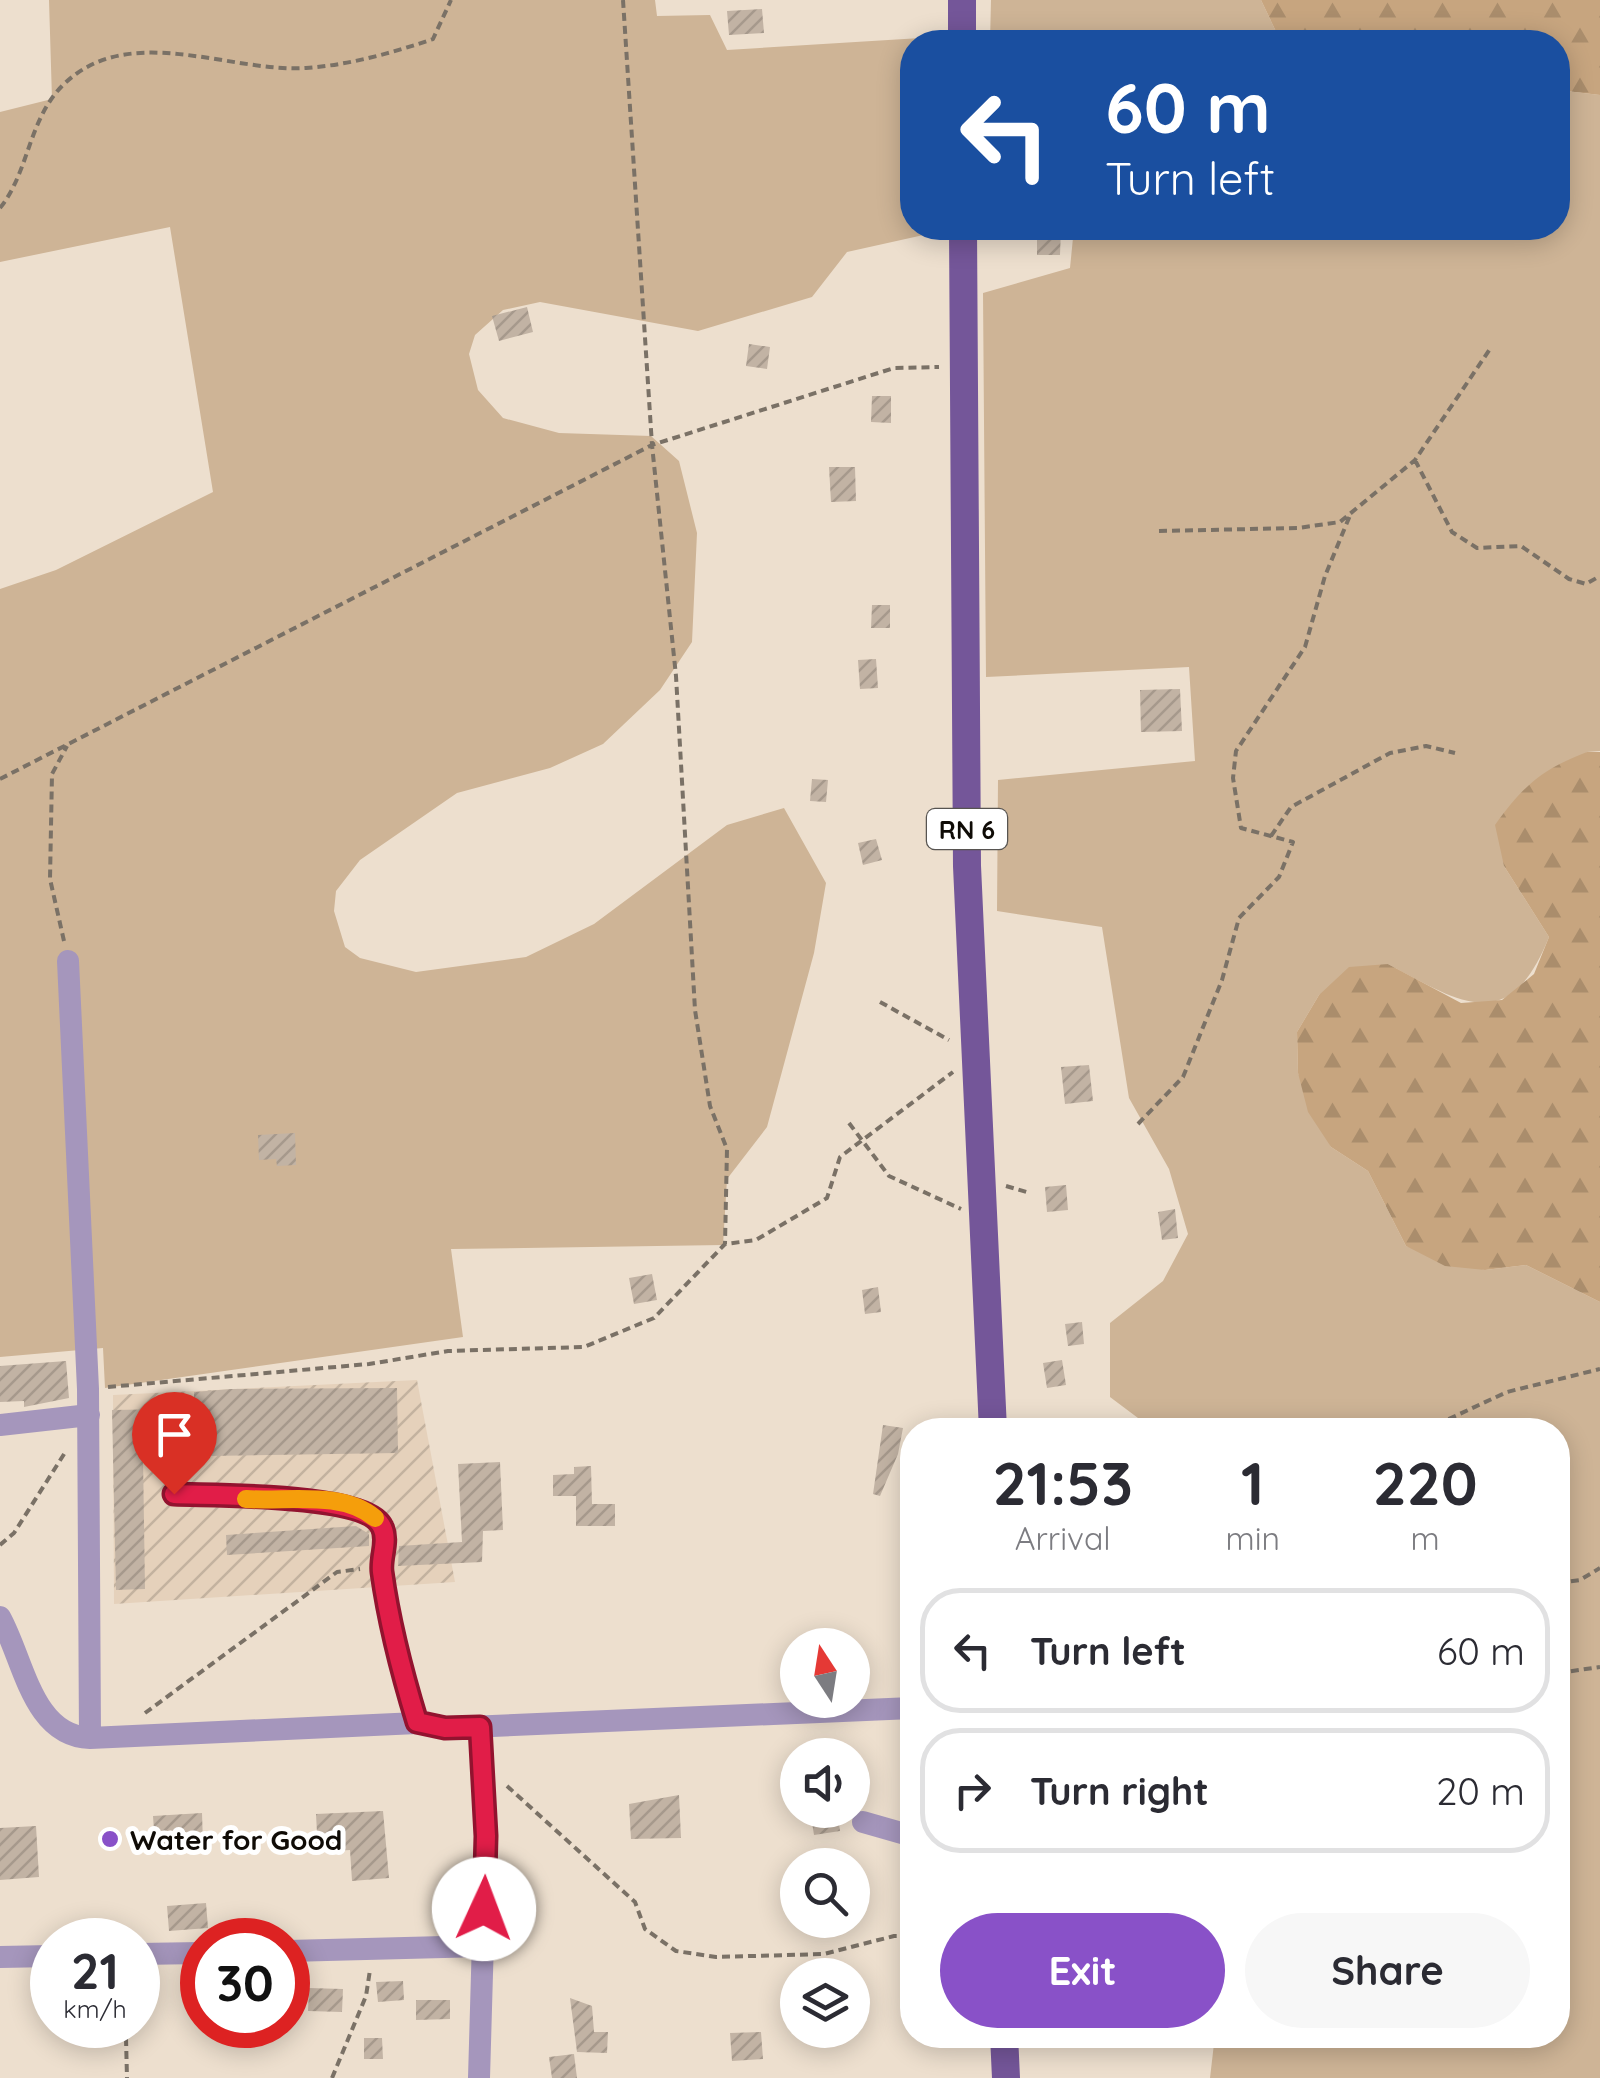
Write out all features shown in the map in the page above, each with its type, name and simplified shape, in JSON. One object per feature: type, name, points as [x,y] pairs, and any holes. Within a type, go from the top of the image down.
[{"type":"main road","points":[[962,0],[962,30]]},
{"type":"main road","name":"RN 6","points":[[963,240],[967,866],[993,1418]]},
{"type":"main road","points":[[1005,2048],[1006,2078]]},
{"type":"street","points":[[68,961],[88,1388],[90,1738]]},
{"type":"street","points":[[0,1425],[88,1415]]},
{"type":"street","points":[[174,1494],[330,1500],[364,1508],[381,1523],[385,1538],[381,1566],[396,1653],[417,1722]]},
{"type":"street","points":[[0,1617],[52,1726],[71,1738],[417,1722],[445,1728],[900,1709]]},
{"type":"street","points":[[479,2078],[486,1836],[480,1727]]},
{"type":"street","points":[[870,1824],[900,1833]]},
{"type":"street","points":[[310,1950],[482,1946]]},
{"type":"street","points":[[0,1957],[30,1956]]},
{"type":"path","points":[[0,208],[37,118],[64,84],[101,62],[143,54],[182,53],[266,67],[306,68],[392,53],[433,39],[451,0]]},
{"type":"path","points":[[623,0],[652,445],[676,676],[694,1010],[710,1106],[727,1149],[725,1244]]},
{"type":"path","points":[[1159,531],[1298,528],[1340,522],[1415,460],[1490,349]]},
{"type":"path","points":[[0,779],[652,445],[894,368],[964,367]]},
{"type":"path","points":[[1415,460],[1452,532],[1476,548],[1521,546],[1572,580],[1586,584],[1600,576]]},
{"type":"path","points":[[1138,1124],[1183,1078],[1222,980],[1239,918],[1279,878],[1293,842],[1241,828],[1233,778],[1236,751],[1305,647],[1325,576],[1351,513]]},
{"type":"path","points":[[68,745],[52,774],[50,878],[68,961]]},
{"type":"path","points":[[1270,836],[1291,807],[1390,753],[1426,746],[1455,753]]},
{"type":"path","points":[[88,1388],[369,1364],[448,1350],[584,1347],[654,1318],[725,1244],[756,1240],[826,1198],[840,1157],[976,1055],[880,1002]]},
{"type":"path","points":[[850,1123],[889,1176],[985,1220]]},
{"type":"path","points":[[1451,1418],[1506,1392],[1600,1369]]},
{"type":"path","points":[[0,1545],[14,1533],[88,1415]]},
{"type":"path","points":[[140,1717],[338,1572],[381,1566]]},
{"type":"path","points":[[1570,1581],[1600,1568]]},
{"type":"path","points":[[1570,1671],[1600,1667]]},
{"type":"path","points":[[481,1763],[635,1902],[645,1929],[676,1951],[716,1957],[824,1954],[900,1936]]},
{"type":"path","points":[[332,2078],[366,1996],[368,1972],[401,1948]]},
{"type":"path","points":[[126,2048],[127,2078]]},
{"type":"shaded area","points":[[49,0],[655,0],[657,16],[710,15],[727,50],[900,39],[901,240],[847,252],[812,297],[698,331],[540,302],[503,310],[475,335],[469,354],[478,390],[503,418],[559,433],[651,436],[679,461],[697,533],[692,642],[660,690],[603,744],[550,768],[457,793],[360,860],[336,891],[334,911],[345,947],[360,958],[416,972],[526,957],[594,924],[727,825],[784,808],[826,883],[814,953],[767,1127],[727,1179],[723,1245],[451,1249],[463,1337],[105,1388],[103,1348],[0,1357],[0,589],[56,570],[213,492],[170,227],[0,262],[0,112],[52,99]]},
{"type":"shaded area","points":[[991,0],[1261,0],[1275,30],[990,30]]},
{"type":"shaded area","points":[[1570,91],[1600,95],[1600,751],[1587,752],[1504,866],[1549,937],[1534,968],[1517,989],[1500,1000],[1481,1003],[1460,999],[1388,964],[1319,995],[1297,1032],[1298,1073],[1331,1147],[1368,1171],[1406,1246],[1485,1270],[1526,1265],[1600,1302],[1600,2078],[1210,2078],[1213,2048],[1570,2048],[1570,1418],[1138,1418],[1110,1397],[1110,1323],[1163,1281],[1188,1234],[1169,1169],[1129,1098],[1102,927],[997,911],[998,780],[1195,761],[1189,667],[986,677],[983,293],[1070,268],[1073,240],[1570,240]]},
{"type":"shaded area","points":[[417,1380],[455,1582],[114,1604],[113,1395]]},
{"type":"green space","points":[[1261,0],[1600,0],[1600,95],[1570,91],[1570,30],[1275,30]]},
{"type":"green space","points":[[1587,752],[1600,752],[1600,1302],[1526,1265],[1485,1270],[1445,1266],[1406,1246],[1368,1171],[1331,1147],[1308,1112],[1298,1073],[1297,1032],[1319,995],[1349,967],[1388,964],[1461,1003],[1502,1000],[1534,974],[1549,937],[1504,866],[1495,825],[1535,780]]},
{"type":"building","points":[[762,9],[764,33],[729,35],[727,11]]},
{"type":"building","points":[[1037,240],[1061,240],[1060,255],[1037,255]]},
{"type":"building","points":[[527,307],[533,332],[499,341],[492,316]]},
{"type":"building","points":[[749,344],[770,347],[767,369],[746,366]]},
{"type":"building","points":[[872,396],[891,396],[891,423],[871,422]]},
{"type":"building","points":[[829,467],[855,467],[856,501],[831,502]]},
{"type":"building","points":[[872,605],[890,605],[890,628],[871,628]]},
{"type":"building","points":[[876,659],[878,688],[860,689],[858,660]]},
{"type":"building","points":[[1180,689],[1182,731],[1141,732],[1140,690]]},
{"type":"building","points":[[812,779],[828,780],[826,802],[810,801]]},
{"type":"building","points":[[876,839],[882,860],[863,865],[858,843]]},
{"type":"building","points":[[1089,1065],[1093,1101],[1065,1104],[1061,1067]]},
{"type":"building","points":[[295,1133],[296,1165],[277,1166],[276,1159],[259,1160],[258,1135]]},
{"type":"building","points":[[1066,1185],[1068,1210],[1047,1212],[1045,1187]]},
{"type":"building","points":[[1175,1209],[1178,1238],[1162,1240],[1158,1212]]},
{"type":"building","points":[[652,1274],[657,1300],[634,1304],[629,1278]]},
{"type":"building","points":[[878,1287],[881,1312],[865,1314],[862,1290]]},
{"type":"building","points":[[1082,1322],[1084,1344],[1068,1346],[1065,1324]]},
{"type":"building","points":[[1062,1360],[1066,1385],[1047,1388],[1043,1363]]},
{"type":"building","points":[[66,1361],[69,1398],[24,1407],[24,1401],[0,1402],[0,1366]]},
{"type":"building","points":[[397,1388],[398,1453],[143,1457],[145,1589],[116,1590],[112,1410],[171,1409],[171,1399],[194,1399],[194,1392],[231,1389]]},
{"type":"building","points":[[883,1425],[900,1428],[898,1454],[880,1496],[873,1494]]},
{"type":"building","points":[[500,1462],[503,1530],[483,1531],[482,1562],[398,1566],[399,1546],[462,1542],[458,1464]]},
{"type":"building","points":[[591,1466],[592,1504],[615,1504],[615,1526],[576,1526],[576,1496],[553,1496],[553,1475],[574,1474],[574,1467]]},
{"type":"building","points":[[356,1526],[369,1534],[369,1546],[227,1555],[226,1535]]},
{"type":"building","points":[[679,1795],[681,1838],[631,1839],[629,1804]]},
{"type":"building","points":[[383,1811],[389,1878],[352,1881],[350,1850],[318,1852],[316,1814]]},
{"type":"building","points":[[202,1813],[203,1843],[155,1845],[153,1816]]},
{"type":"building","points":[[36,1826],[39,1877],[0,1880],[0,1828]]},
{"type":"building","points":[[813,1828],[840,1828],[840,1831],[814,1835]]},
{"type":"building","points":[[206,1903],[207,1918],[180,1918],[180,1930],[169,1931],[167,1906]]},
{"type":"building","points":[[403,1981],[404,2000],[378,2002],[376,1982]]},
{"type":"building","points":[[310,1988],[343,1989],[342,2012],[310,2011]]},
{"type":"building","points":[[570,1998],[592,2006],[594,2032],[608,2032],[607,2053],[577,2052]]},
{"type":"building","points":[[416,2000],[450,2000],[450,2019],[416,2020]]},
{"type":"building","points":[[761,2032],[763,2059],[732,2061],[730,2033]]},
{"type":"building","points":[[364,2038],[382,2038],[383,2059],[364,2059]]},
{"type":"building","points":[[574,2054],[577,2078],[552,2078],[549,2057]]},
{"type":"slow traffic","points":[[246,1499],[330,1500],[364,1508],[375,1518]]},
{"type":"place","name":"Water for Good","points":[[110,1839]]},
{"type":"route","points":[[174,1494],[283,1502],[330,1500],[364,1508],[381,1523],[385,1538],[381,1566],[396,1653],[417,1722],[445,1728],[480,1727],[486,1836],[484,1909]]}]
